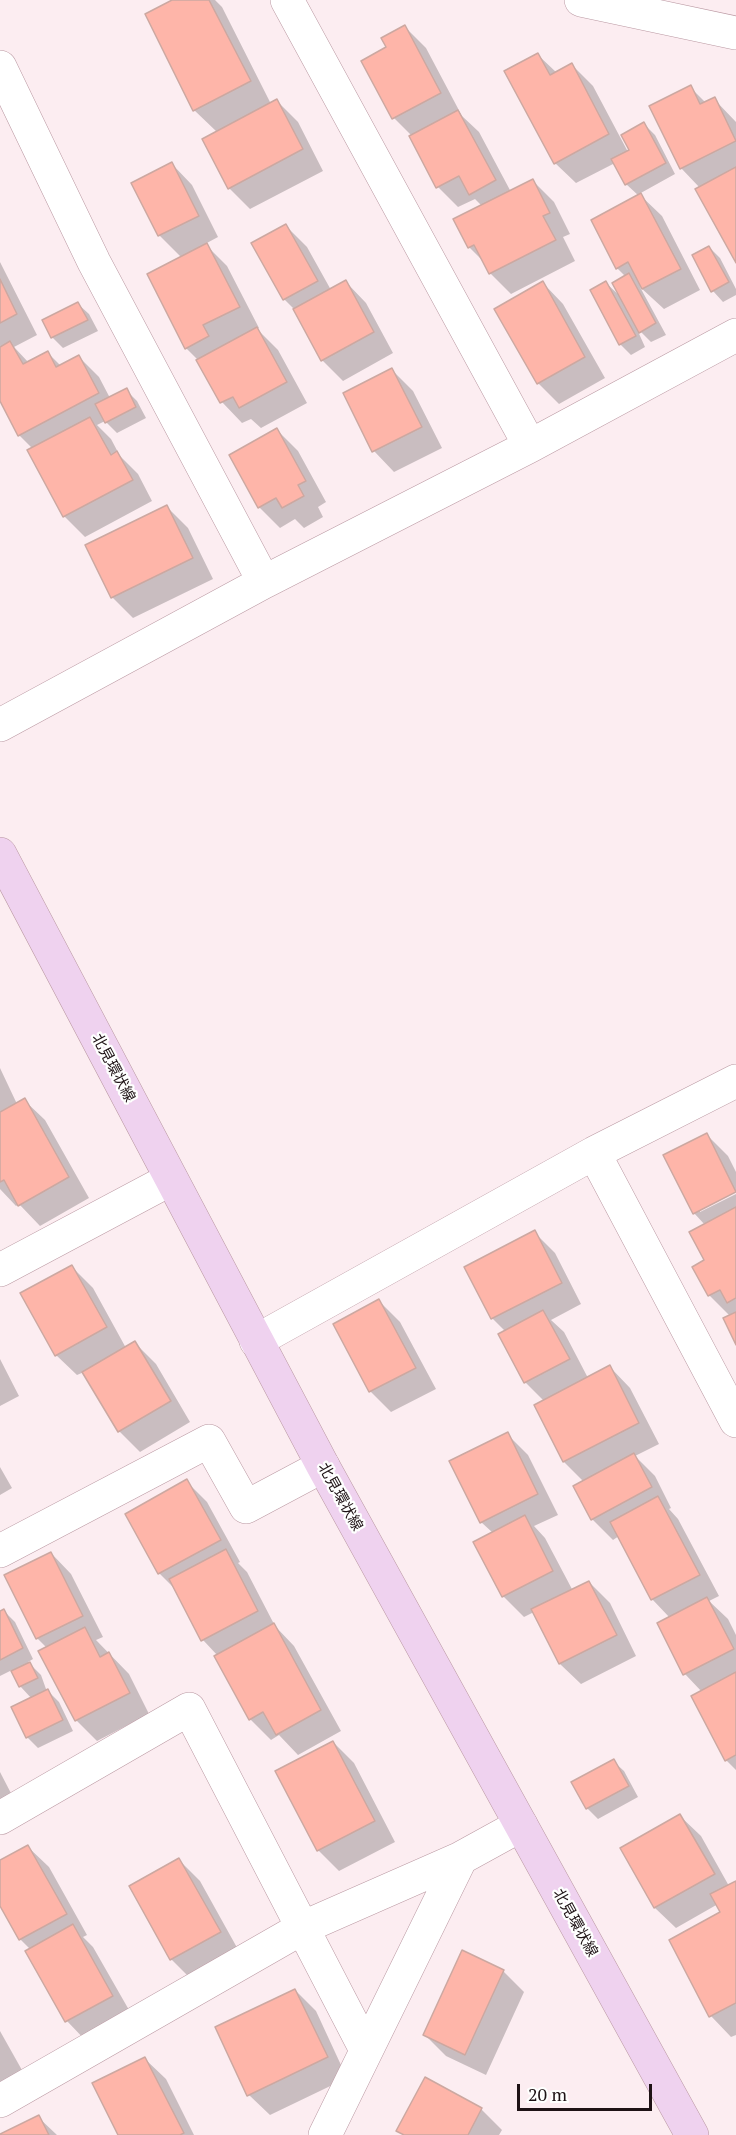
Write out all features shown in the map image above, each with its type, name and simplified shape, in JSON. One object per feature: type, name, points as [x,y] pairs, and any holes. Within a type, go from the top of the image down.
[{"type":"main road","name":"北見環状線","points":[[0,854],[323,1466],[692,2135]]},
{"type":"street","points":[[287,0],[530,446]]},
{"type":"street","points":[[581,0],[736,33]]},
{"type":"street","points":[[0,67],[94,262],[264,582]]},
{"type":"street","points":[[0,725],[264,582],[530,446],[736,335]]},
{"type":"street","points":[[256,1341],[594,1153],[736,1081]]},
{"type":"street","points":[[594,1153],[736,1421]]},
{"type":"street","points":[[0,1270],[171,1179]]},
{"type":"street","points":[[0,1551],[209,1441],[246,1507],[323,1466]]},
{"type":"street","points":[[0,1818],[189,1709],[366,2050]]},
{"type":"street","points":[[0,2101],[304,1927],[461,1858],[521,1825]]},
{"type":"street","points":[[325,2135],[461,1858]]},
{"type":"building","points":[[172,0],[209,0],[251,81],[193,111],[145,14]]},
{"type":"building","points":[[405,25],[441,93],[392,119],[361,61],[386,47],[381,38]]},
{"type":"building","points":[[538,53],[550,75],[572,63],[609,134],[554,164],[504,71]]},
{"type":"building","points":[[691,85],[700,104],[715,97],[736,141],[680,169],[649,106]]},
{"type":"building","points":[[277,99],[303,149],[228,189],[202,139]]},
{"type":"building","points":[[458,110],[496,180],[469,195],[459,176],[436,188],[409,136]]},
{"type":"building","points":[[644,122],[666,163],[625,185],[611,159],[629,150],[621,135]]},
{"type":"building","points":[[172,162],[199,216],[158,236],[131,183]]},
{"type":"building","points":[[736,167],[736,263],[695,189]]},
{"type":"building","points":[[533,179],[550,213],[543,216],[556,240],[489,274],[474,245],[468,248],[453,219]]},
{"type":"building","points":[[641,193],[681,269],[642,289],[628,262],[616,269],[591,220]]},
{"type":"building","points":[[286,224],[318,281],[283,300],[251,243]]},
{"type":"building","points":[[207,243],[240,307],[203,325],[209,336],[185,349],[147,274]]},
{"type":"building","points":[[709,246],[729,282],[711,292],[692,255]]},
{"type":"building","points":[[629,273],[656,323],[639,333],[612,283]]},
{"type":"building","points":[[0,279],[17,314],[0,323]]},
{"type":"building","points":[[346,280],[374,332],[321,361],[293,309]]},
{"type":"building","points":[[543,281],[585,357],[537,384],[494,309]]},
{"type":"building","points":[[606,281],[636,336],[619,345],[590,290]]},
{"type":"building","points":[[78,302],[88,320],[51,338],[42,320]]},
{"type":"building","points":[[257,327],[287,382],[239,408],[233,397],[220,403],[196,360]]},
{"type":"building","points":[[10,341],[23,364],[48,351],[56,367],[79,355],[99,393],[18,436],[0,401],[0,347]]},
{"type":"building","points":[[392,368],[422,427],[372,452],[343,393]]},
{"type":"building","points":[[127,388],[136,407],[105,423],[95,404]]},
{"type":"building","points":[[90,417],[111,455],[117,451],[133,480],[63,517],[27,450]]},
{"type":"building","points":[[277,428],[306,481],[298,485],[304,496],[282,508],[276,498],[258,508],[229,455]]},
{"type":"building","points":[[167,505],[193,558],[111,598],[85,545]]},
{"type":"building","points":[[25,1098],[69,1177],[18,1206],[4,1180],[0,1182],[0,1112]]},
{"type":"building","points":[[707,1133],[736,1192],[693,1214],[663,1155]]},
{"type":"building","points":[[736,1207],[736,1298],[727,1303],[720,1290],[708,1296],[692,1267],[704,1260],[689,1232]]},
{"type":"building","points":[[535,1230],[562,1283],[491,1319],[464,1267]]},
{"type":"building","points":[[72,1265],[107,1327],[55,1356],[20,1293]]},
{"type":"building","points":[[379,1299],[416,1368],[369,1392],[333,1324]]},
{"type":"building","points":[[543,1310],[570,1359],[524,1383],[498,1334]]},
{"type":"building","points":[[736,1312],[736,1345],[723,1318]]},
{"type":"building","points":[[135,1341],[171,1401],[118,1432],[82,1372]]},
{"type":"building","points":[[610,1365],[639,1423],[563,1462],[534,1405]]},
{"type":"building","points":[[508,1432],[538,1494],[480,1523],[449,1461]]},
{"type":"building","points":[[634,1453],[652,1487],[591,1520],[573,1486]]},
{"type":"building","points":[[187,1479],[221,1540],[158,1574],[125,1514]]},
{"type":"building","points":[[658,1496],[700,1575],[651,1600],[610,1522]]},
{"type":"building","points":[[525,1515],[553,1571],[502,1597],[473,1542]]},
{"type":"building","points":[[226,1549],[258,1611],[201,1641],[169,1579]]},
{"type":"building","points":[[51,1552],[83,1616],[36,1639],[4,1575]]},
{"type":"building","points":[[589,1581],[617,1635],[559,1664],[531,1609]]},
{"type":"building","points":[[707,1597],[734,1649],[683,1675],[657,1623]]},
{"type":"building","points":[[4,1609],[23,1648],[0,1660],[0,1611]]},
{"type":"building","points":[[274,1623],[321,1710],[276,1735],[263,1712],[249,1720],[214,1656]]},
{"type":"building","points":[[85,1627],[100,1657],[109,1652],[130,1693],[75,1721],[38,1651]]},
{"type":"building","points":[[30,1662],[38,1678],[19,1687],[11,1671]]},
{"type":"building","points":[[736,1672],[736,1755],[725,1761],[691,1696]]},
{"type":"building","points":[[48,1689],[63,1720],[26,1738],[11,1707]]},
{"type":"building","points":[[333,1741],[375,1821],[317,1851],[275,1771]]},
{"type":"building","points":[[614,1759],[629,1786],[586,1809],[571,1782]]},
{"type":"building","points":[[680,1814],[715,1874],[654,1908],[620,1848]]},
{"type":"building","points":[[28,1845],[67,1914],[19,1940],[0,1906],[0,1860]]},
{"type":"building","points":[[179,1858],[221,1932],[170,1960],[129,1886]]},
{"type":"building","points":[[736,1881],[736,2003],[709,2017],[669,1940],[720,1912],[710,1894]]},
{"type":"building","points":[[73,1924],[113,1996],[65,2022],[25,1951]]},
{"type":"building","points":[[462,1950],[504,1970],[465,2055],[423,2035]]},
{"type":"building","points":[[295,1989],[328,2057],[247,2096],[215,2027]]},
{"type":"building","points":[[145,2057],[184,2133],[180,2135],[118,2135],[92,2083]]},
{"type":"building","points":[[425,2077],[482,2108],[468,2135],[404,2135],[396,2131]]},
{"type":"building","points":[[39,2115],[49,2135],[0,2135],[0,2134]]}]
